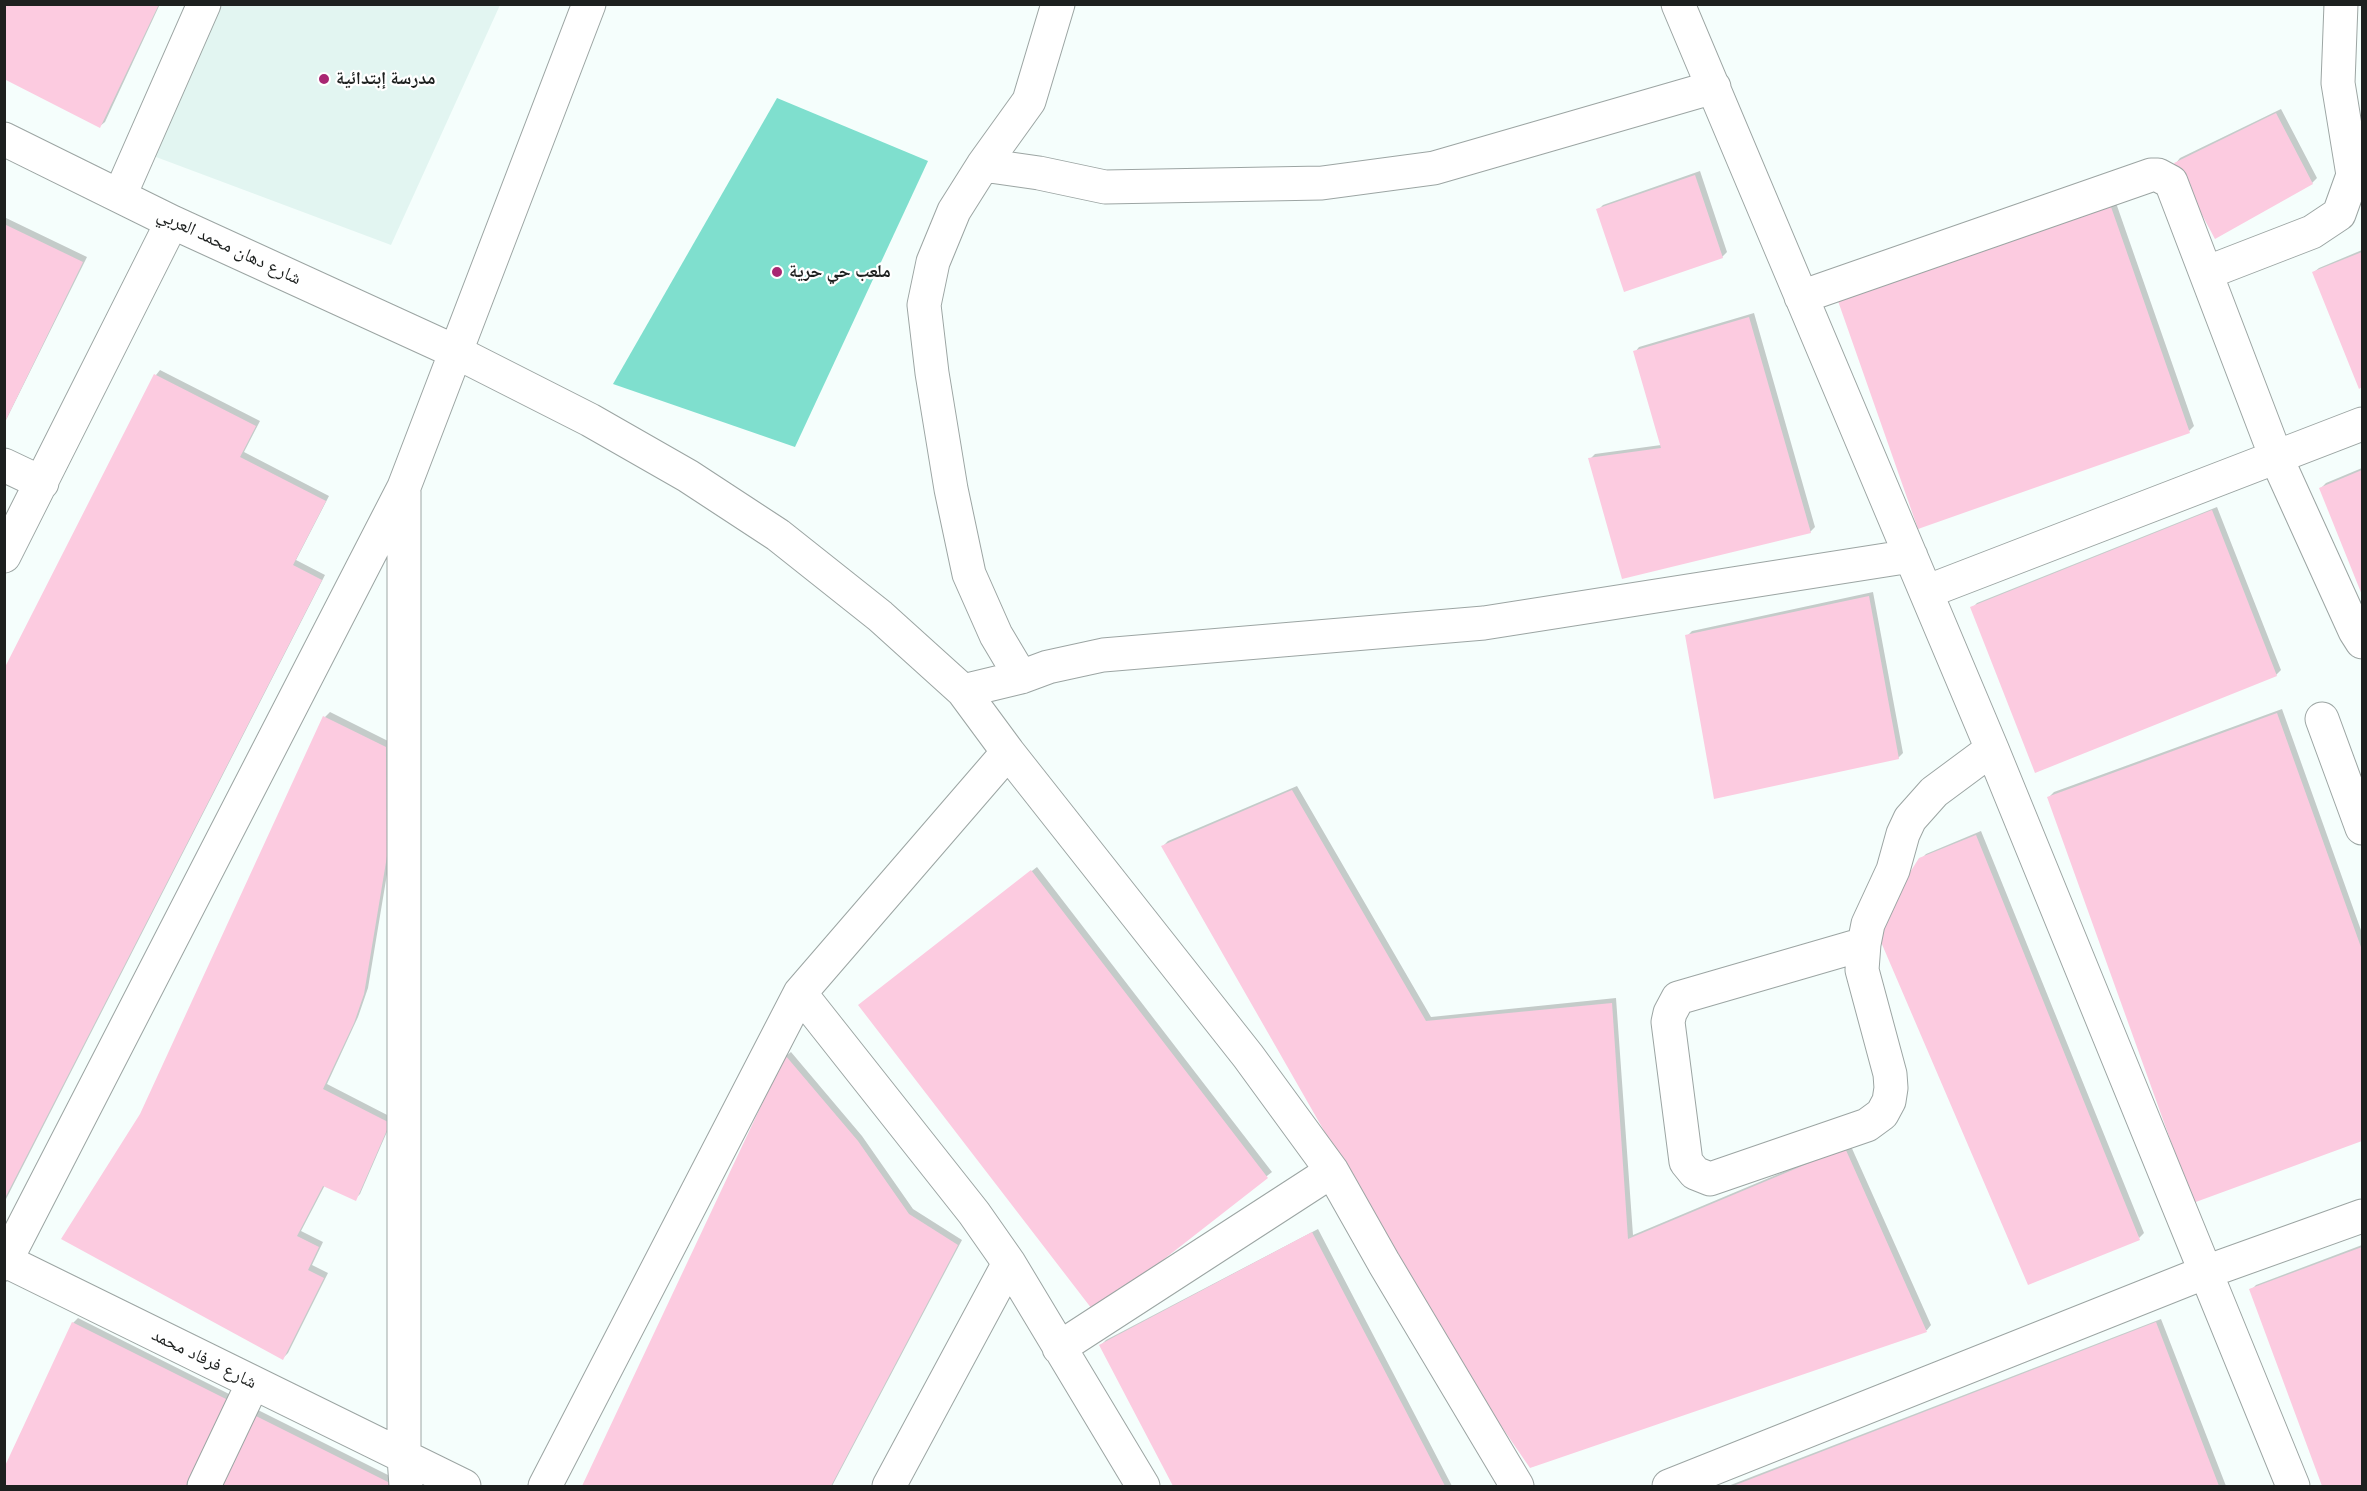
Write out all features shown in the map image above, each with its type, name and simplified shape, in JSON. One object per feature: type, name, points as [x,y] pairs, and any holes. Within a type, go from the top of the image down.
[{"type":"street","points":[[120,195],[204,4]]},
{"type":"street","points":[[5,1262],[404,487],[589,4]]},
{"type":"street","points":[[1021,677],[996,635],[969,574],[951,489],[932,373],[924,305],[933,262],[954,211],[983,165],[1029,101],[1058,4]]},
{"type":"street","points":[[1678,4],[1992,749],[2293,1486]]},
{"type":"street","points":[[2206,273],[2312,232],[2339,214],[2353,176],[2338,83],[2341,4]]},
{"type":"street","points":[[983,165],[1039,173],[1105,187],[1322,183],[1434,168],[1714,87]]},
{"type":"street","name":"شارع دهان محمد العربي","points":[[4,138],[172,222],[456,352],[610,431],[688,476],[778,535],[880,616],[963,691],[1008,752],[1248,1056],[1332,1171],[1517,1486]]},
{"type":"street","points":[[1801,297],[2151,175],[2158,175],[2171,182],[2276,457],[2362,642]]},
{"type":"street","points":[[4,556],[172,222]]},
{"type":"street","points":[[1926,592],[2362,424]]},
{"type":"street","points":[[4,465],[42,483]]},
{"type":"street","points":[[404,487],[405,1472]]},
{"type":"street","points":[[963,691],[1021,677],[1048,667],[1103,655],[1484,623],[1911,556]]},
{"type":"street","points":[[2322,719],[2362,828]]},
{"type":"street","points":[[1864,944],[1678,998],[1668,1022],[1686,1162],[1695,1173],[1710,1179],[1868,1125],[1882,1114],[1890,1095],[1890,1074],[1862,970],[1868,924],[1893,870],[1903,834],[1910,819],[1934,792],[1992,749]]},
{"type":"street","points":[[545,1486],[800,993],[1008,752]]},
{"type":"street","points":[[800,993],[974,1213],[1009,1263],[1143,1486]]},
{"type":"street","points":[[1059,1348],[1332,1171]]},
{"type":"street","points":[[1669,1486],[2206,1272],[2362,1216]]},
{"type":"street","name":"شارع فرفاد محمد","points":[[5,1262],[253,1383],[405,1472],[464,1486]]},
{"type":"street","points":[[889,1486],[1009,1263]]},
{"type":"street","points":[[204,1486],[253,1383]]},
{"type":"shaded area","name":"مدرسة إبتدائية","points":[[217,5],[500,5],[391,245],[148,154]]},
{"type":"green space","name":"ملعب حي حرية","points":[[777,98],[928,161],[795,447],[613,384]]},
{"type":"building","points":[[4,4],[159,4],[100,128],[4,79]]},
{"type":"building","points":[[2276,113],[2313,184],[2215,239],[2174,163]]},
{"type":"building","points":[[1695,175],[1723,258],[1624,292],[1596,209]]},
{"type":"building","points":[[2110,204],[2190,433],[1918,529],[1838,301]]},
{"type":"building","points":[[4,224],[83,262],[4,424]]},
{"type":"building","points":[[2362,252],[2362,387],[2359,389],[2312,272]]},
{"type":"building","points":[[1749,317],[1811,533],[1622,579],[1588,458],[1661,448],[1633,351]]},
{"type":"building","points":[[154,374],[256,426],[240,457],[326,501],[293,565],[322,580],[4,1200],[4,669]]},
{"type":"building","points":[[2362,470],[2362,595],[2319,488]]},
{"type":"building","points":[[2212,510],[2277,676],[2035,773],[1970,607]]},
{"type":"building","points":[[1869,596],[1899,759],[1714,799],[1685,635]]},
{"type":"building","points":[[2277,713],[2362,950],[2362,1141],[2193,1203],[2047,797]]},
{"type":"building","points":[[323,716],[386,747],[387,856],[364,994],[354,1023],[323,1089],[390,1123],[356,1201],[323,1186],[297,1236],[319,1247],[308,1270],[324,1278],[283,1360],[61,1239],[140,1114]]},
{"type":"building","points":[[1292,790],[1426,1021],[1612,1003],[1628,1239],[1845,1148],[1927,1332],[1530,1468],[1453,1356],[1161,846]]},
{"type":"building","points":[[1976,835],[2140,1240],[2028,1285],[1875,928],[1919,858]]},
{"type":"building","points":[[1031,870],[1268,1178],[1095,1313],[858,1005]]},
{"type":"building","points":[[785,1055],[858,1141],[909,1214],[958,1245],[831,1486],[582,1486]]},
{"type":"building","points":[[1312,1232],[1445,1486],[1173,1486],[1099,1345]]},
{"type":"building","points":[[2362,1247],[2362,1486],[2322,1486],[2249,1289]]},
{"type":"building","points":[[72,1322],[234,1403],[193,1486],[4,1486],[4,1468]]},
{"type":"building","points":[[2156,1322],[2219,1486],[1733,1486]]},
{"type":"building","points":[[246,1411],[396,1486],[210,1486]]},
{"type":"place","name":"مدرسة إبتدائية","points":[[324,79]]},
{"type":"place","name":"ملعب حي حرية","points":[[777,272]]}]
